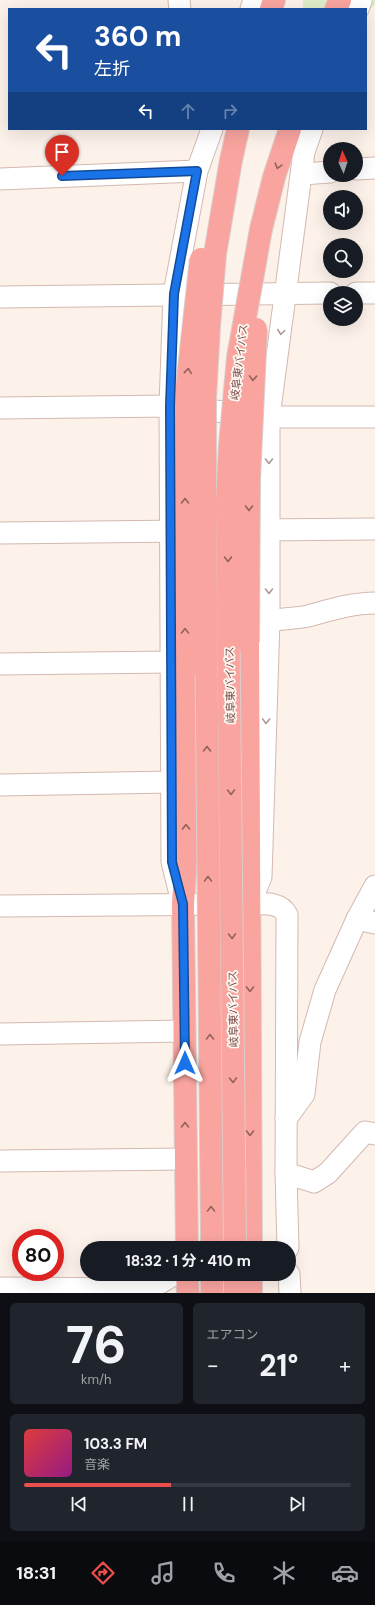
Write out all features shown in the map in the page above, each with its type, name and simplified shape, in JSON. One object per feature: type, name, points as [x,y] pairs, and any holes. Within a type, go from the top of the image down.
[{"type":"highway","points":[[339,8],[353,3]]},
{"type":"highway","name":"岐阜東バイパス","points":[[212,1241],[204,502],[205,398],[216,254],[231,160],[238,130]]},
{"type":"highway","name":"岐阜東バイパス","points":[[235,1241],[227,502],[232,415],[238,357],[261,229],[274,177],[290,130]]},
{"type":"highway","points":[[187,1241],[183,904],[187,842],[178,666],[187,386],[194,314],[207,213],[215,174],[231,160]]},
{"type":"highway","points":[[251,1241],[248,642],[249,479],[255,336],[267,257],[261,229]]},
{"type":"highway","points":[[187,1281],[188,1293]]},
{"type":"highway","points":[[212,1281],[212,1293]]},
{"type":"highway","points":[[235,1281],[235,1293]]},
{"type":"highway","points":[[251,1281],[251,1293]]},
{"type":"street","points":[[183,904],[172,862],[172,782],[178,666],[170,531],[170,406],[174,294],[197,171],[212,130]]},
{"type":"street","points":[[250,904],[261,877],[269,620],[268,418],[304,152],[312,130]]},
{"type":"street","points":[[363,169],[375,168]]},
{"type":"street","points":[[0,179],[197,171]]},
{"type":"street","points":[[302,174],[323,172]]},
{"type":"street","points":[[0,297],[323,293]]},
{"type":"street","points":[[363,293],[375,293]]},
{"type":"street","points":[[0,408],[170,406],[268,418],[375,417]]},
{"type":"street","points":[[0,533],[375,529]]},
{"type":"street","points":[[0,664],[178,666],[269,620],[306,616],[336,608],[375,603]]},
{"type":"street","points":[[0,784],[172,782]]},
{"type":"street","points":[[286,1119],[304,1094],[310,1042],[325,990],[366,921],[375,886]]},
{"type":"street","points":[[0,906],[250,904],[277,905],[284,909],[287,915],[286,1173],[288,1241]]},
{"type":"street","points":[[0,1034],[185,1031]]},
{"type":"street","points":[[286,1173],[314,1182],[328,1173],[364,1132],[375,1134]]},
{"type":"street","points":[[0,1161],[186,1159]]},
{"type":"street","points":[[0,1288],[149,1291],[164,1281]]},
{"type":"street","points":[[289,1281],[290,1293]]},
{"type":"green space","points":[[303,0],[375,0],[375,5],[367,11],[367,8],[303,8]]},
{"type":"route","points":[[62,176],[197,171],[174,294],[170,406],[172,862],[183,904],[185,1063]]}]
